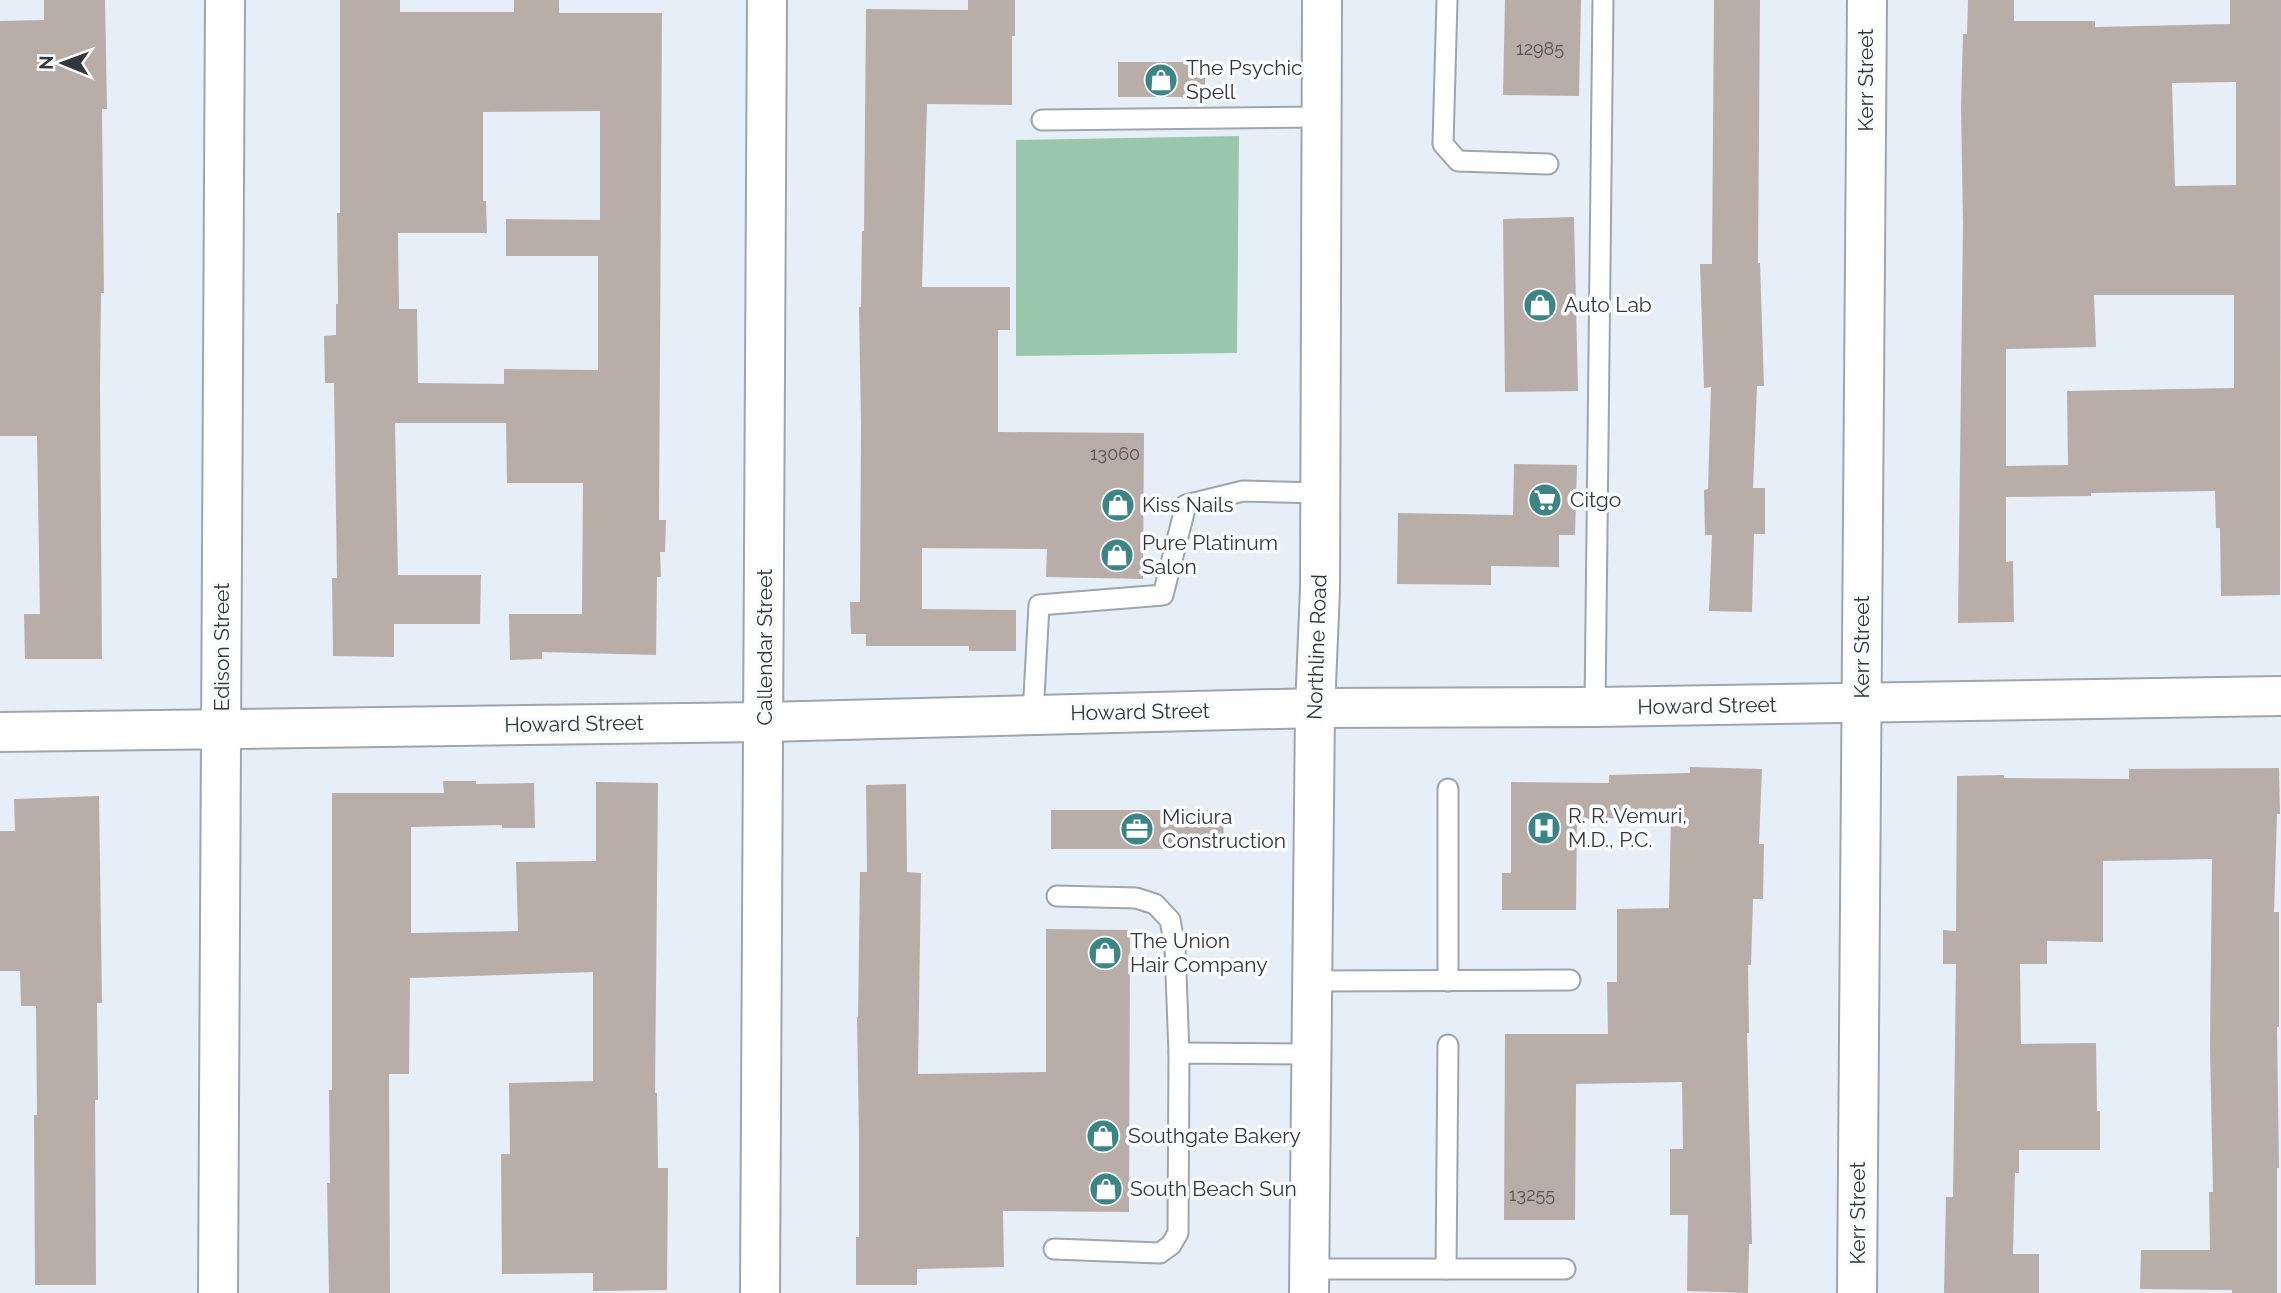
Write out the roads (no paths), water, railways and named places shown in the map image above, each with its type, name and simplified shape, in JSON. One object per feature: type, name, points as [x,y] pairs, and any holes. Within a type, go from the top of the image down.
[{"type":"street","name":"Edison Street","points":[[218,1293],[225,0]]},
{"type":"street","name":"Callendar Street","points":[[760,1293],[767,0]]},
{"type":"street","name":"Northline Road","points":[[1309,1281],[1315,708],[1320,589],[1322,0]]},
{"type":"street","name":"Kerr Street","points":[[1857,1293],[1867,0]]},
{"type":"street","name":"Howard Street","points":[[0,732],[764,722],[1315,708],[1595,708],[2281,696]]},
{"type":"lane","points":[[1447,0],[1443,144],[1458,161],[1548,163]]},
{"type":"lane","points":[[1595,708],[1603,0]]},
{"type":"lane","points":[[1042,120],[1321,117]]},
{"type":"lane","points":[[1033,715],[1039,605],[1163,596],[1186,505],[1243,491],[1320,493]]},
{"type":"lane","points":[[1448,789],[1448,981]]},
{"type":"lane","points":[[1054,1249],[1160,1254],[1171,1245],[1178,1233],[1179,1053],[1175,947],[1170,920],[1155,904],[1136,898],[1057,896]]},
{"type":"lane","points":[[1312,981],[1570,980]]},
{"type":"lane","points":[[1446,1269],[1448,1045]]},
{"type":"lane","points":[[1179,1053],[1312,1054]]},
{"type":"lane","points":[[1309,1281],[1446,1269],[1565,1269]]},
{"type":"place","name":"The Psychic Spell","points":[[1161,80]]},
{"type":"place","name":"Auto Lab","points":[[1540,305]]},
{"type":"place","name":"Citgo","points":[[1545,500]]},
{"type":"place","name":"Kiss Nails","points":[[1118,505]]},
{"type":"place","name":"Pure Platinum Salon","points":[[1117,555]]},
{"type":"place","name":"R. R. Vemuri, M.D., P.C.","points":[[1544,828]]},
{"type":"place","name":"Miciura Construction","points":[[1137,829]]},
{"type":"place","name":"The Union Hair Company","points":[[1105,953]]},
{"type":"place","name":"Southgate Bakery","points":[[1103,1136]]},
{"type":"place","name":"South Beach Sun","points":[[1106,1189]]}]
